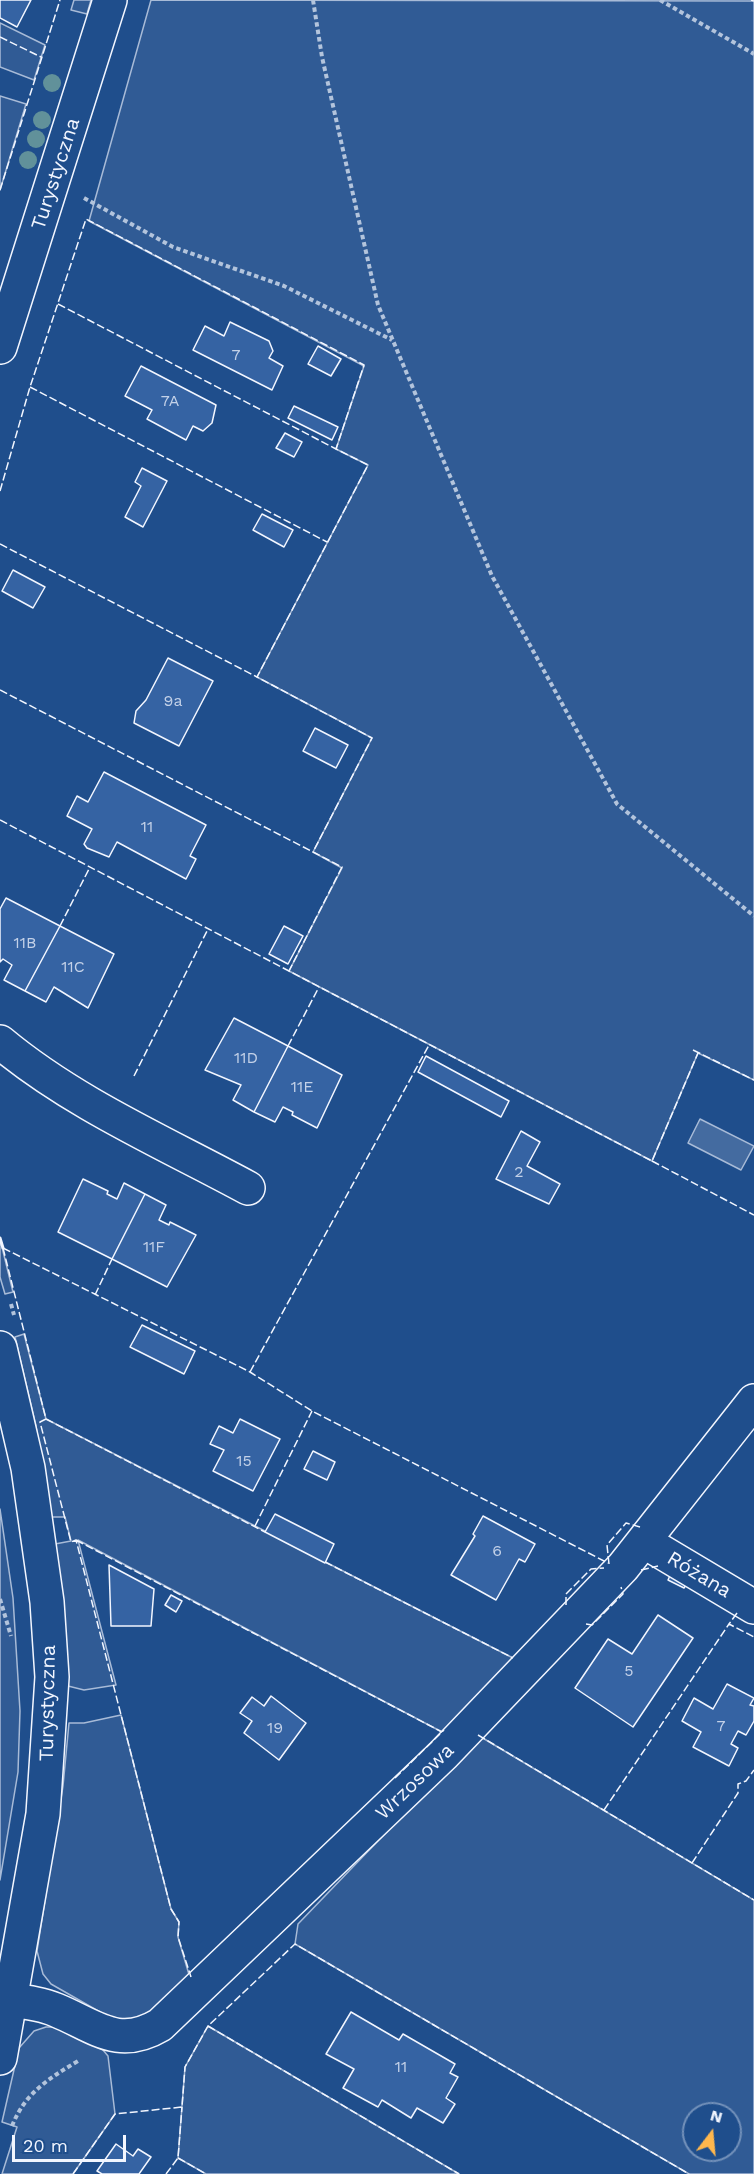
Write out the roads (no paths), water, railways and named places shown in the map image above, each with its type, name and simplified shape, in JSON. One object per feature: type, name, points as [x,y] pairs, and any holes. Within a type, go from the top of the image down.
[{"type":"street","name":"Turystyczna","points":[[0,347],[110,0]]},
{"type":"street","points":[[0,1042],[37,1071],[248,1188]]},
{"type":"street","name":"Turystyczna","points":[[0,1348],[28,1468],[47,1602],[52,1677],[43,1814],[0,2058]]},
{"type":"street","name":"Wrzosowa","points":[[11,2000],[56,2010],[106,2033],[139,2036],[174,2014],[443,1755],[645,1542],[754,1401]]},
{"type":"street","name":"Różana","points":[[645,1542],[754,1607]]}]
